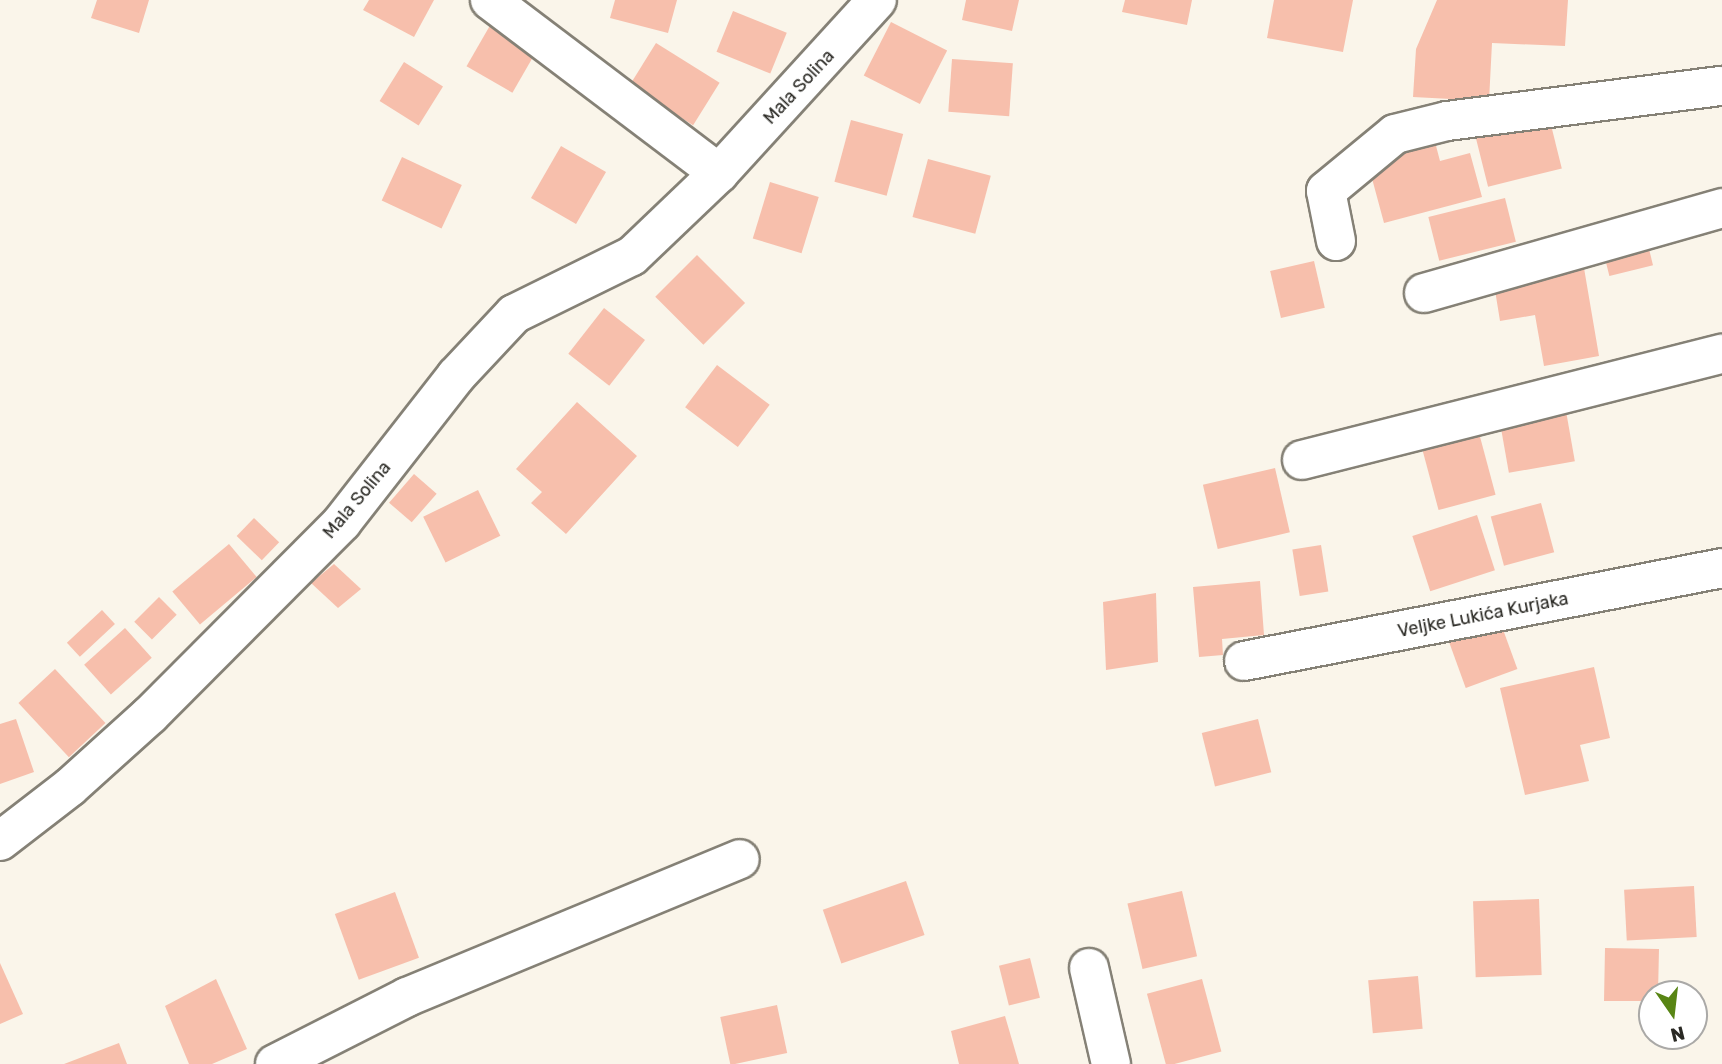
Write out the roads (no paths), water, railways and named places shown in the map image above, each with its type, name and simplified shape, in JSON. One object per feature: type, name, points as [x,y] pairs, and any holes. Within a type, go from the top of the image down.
[{"type":"street","points":[[490,0],[719,173]]},
{"type":"street","name":"Mala Solina","points":[[0,841],[70,787],[150,715],[342,522],[456,376],[514,314],[632,256],[719,173],[877,0]]},
{"type":"street","points":[[1336,241],[1326,191],[1395,134],[1447,121],[1722,86]]},
{"type":"street","points":[[1424,293],[1722,208]]},
{"type":"street","points":[[1302,460],[1722,354]]},
{"type":"street","name":"Veljke Lukića Kurjaka","points":[[1244,662],[1722,568]]},
{"type":"street","points":[[275,1064],[407,997],[740,859]]},
{"type":"street","points":[[1089,968],[1111,1064]]}]
